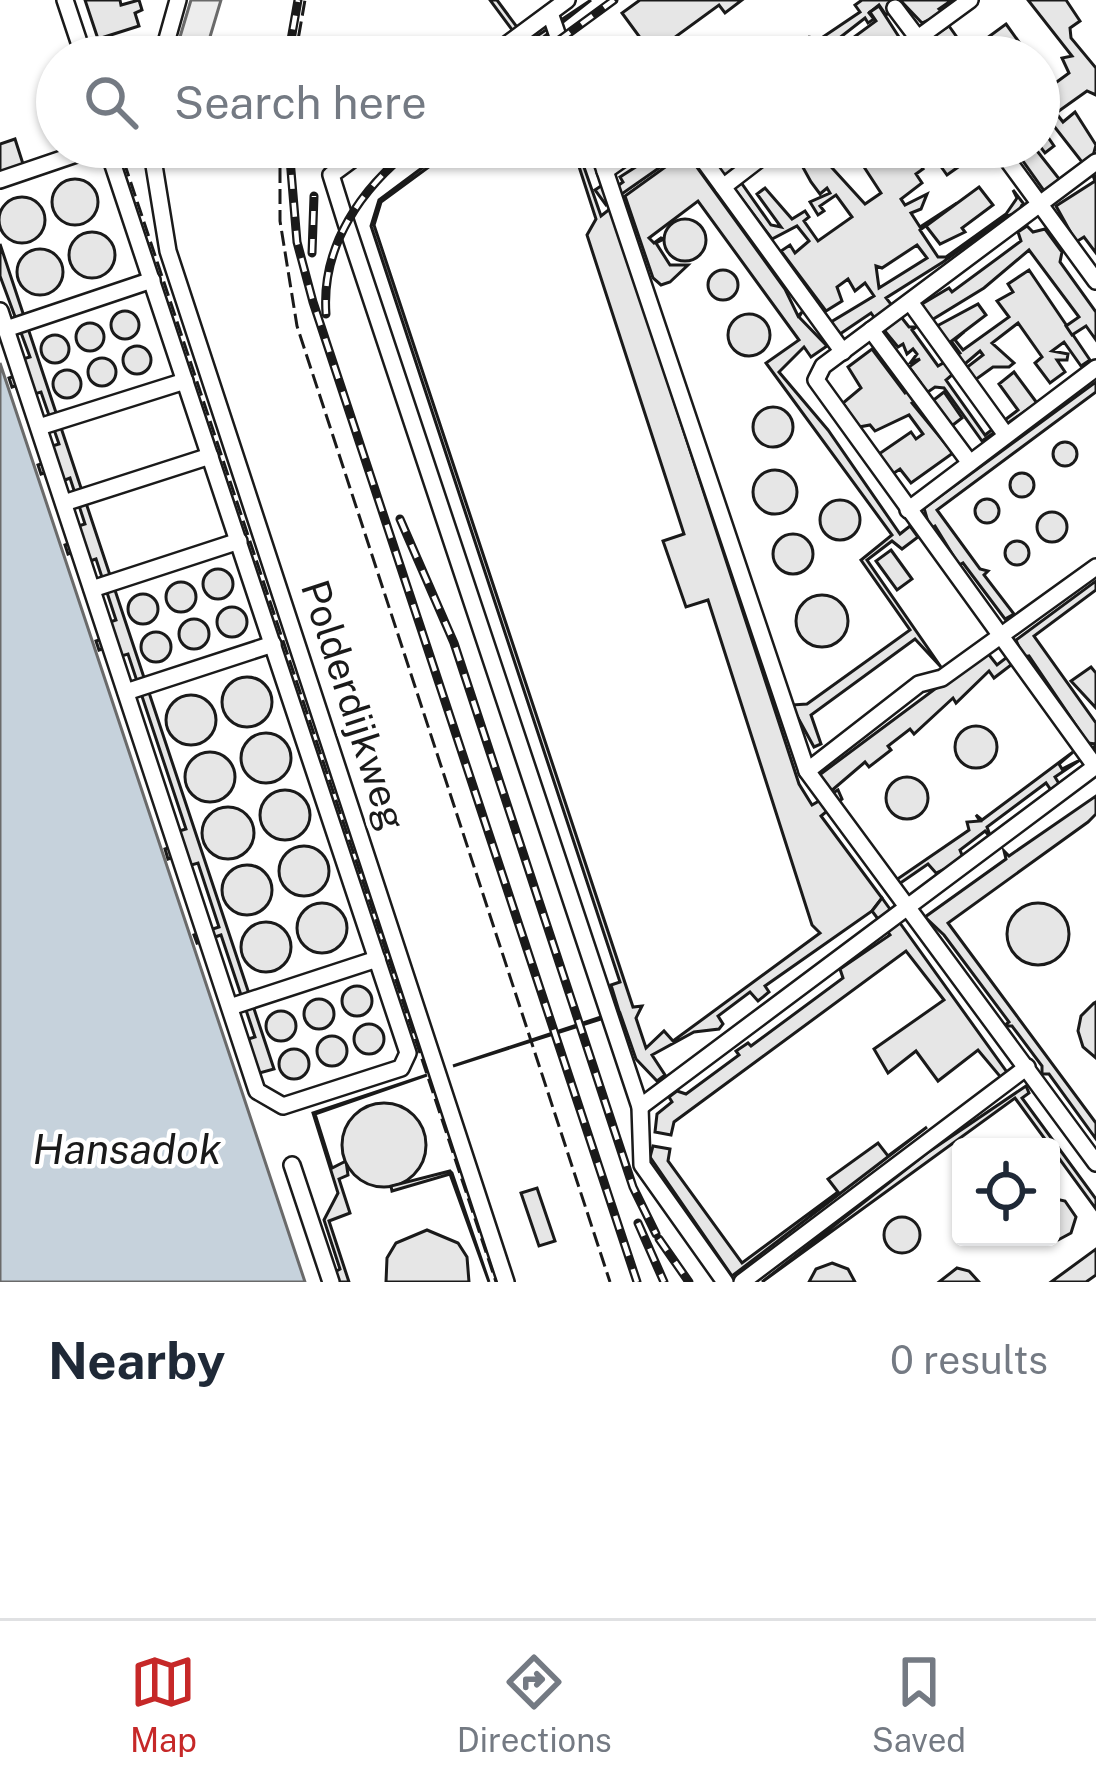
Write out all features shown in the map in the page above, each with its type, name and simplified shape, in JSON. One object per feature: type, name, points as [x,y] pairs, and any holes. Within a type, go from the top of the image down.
[{"type":"street","points":[[64,0],[77,36]]},
{"type":"street","points":[[168,36],[178,0]]},
{"type":"street","points":[[519,36],[567,0]]},
{"type":"street","points":[[919,36],[970,0]]},
{"type":"street","points":[[895,8],[917,36]]},
{"type":"street","points":[[550,13],[558,36]]},
{"type":"street","points":[[640,1107],[1096,766],[818,388],[817,373],[1096,162]]},
{"type":"street","points":[[0,180],[36,168]]},
{"type":"street","points":[[0,311],[257,1091],[283,1106],[401,1068],[409,1053],[114,168]]},
{"type":"street","name":"Polderdijkweg","points":[[155,168],[168,251],[506,1282]]},
{"type":"street","points":[[341,168],[332,175],[640,1107],[642,1165],[725,1282]]},
{"type":"street","points":[[608,168],[807,771],[1096,1163]]},
{"type":"street","points":[[709,168],[843,352]]},
{"type":"street","points":[[723,187],[748,168]]},
{"type":"street","points":[[1013,168],[1096,281]]},
{"type":"street","points":[[6,328],[152,280]]},
{"type":"street","points":[[910,302],[1006,435]]},
{"type":"street","points":[[871,330],[970,463]]},
{"type":"street","points":[[908,509],[1096,368]]},
{"type":"street","points":[[39,427],[185,381]]},
{"type":"street","points":[[64,503],[210,456]]},
{"type":"street","points":[[92,589],[238,541]]},
{"type":"street","points":[[807,771],[919,684],[942,678],[1096,567]]},
{"type":"street","points":[[126,692],[273,644]]},
{"type":"street","points":[[230,1006],[376,959]]},
{"type":"street","points":[[742,1282],[1027,1067]]},
{"type":"street","points":[[292,1165],[331,1282]]},
{"type":"shaded area","points":[[191,0],[221,0],[210,36],[180,36]]},
{"type":"water","name":"Hansadok","points":[[0,363],[305,1282],[0,1282]]},
{"type":"building","points":[[85,0],[120,0],[121,5],[139,0],[142,10],[135,13],[139,26],[97,36]]},
{"type":"building","points":[[490,0],[497,0],[524,36],[517,36]]},
{"type":"building","points":[[591,0],[545,36],[537,36]]},
{"type":"building","points":[[640,0],[742,0],[725,13],[719,5],[677,36],[639,36],[622,13]]},
{"type":"building","points":[[862,0],[897,0],[900,5],[886,15],[879,5],[869,13],[874,19],[868,23],[865,18],[842,36],[824,36],[860,12],[855,5]]},
{"type":"building","points":[[900,0],[952,0],[939,9],[943,13],[922,23]]},
{"type":"building","points":[[1028,0],[1066,0],[1080,21],[1070,28],[1071,38],[1096,68],[1096,95],[1087,91],[1060,110],[1060,80],[1069,73],[1062,58],[1072,56]]},
{"type":"building","points":[[879,6],[898,36],[856,36],[876,21],[870,12]]},
{"type":"building","points":[[1006,24],[1015,36],[990,36]]},
{"type":"building","points":[[949,26],[956,36],[933,36]]},
{"type":"building","points":[[1075,112],[1096,145],[1089,171],[1060,134],[1060,118],[1063,122]]},
{"type":"building","points":[[15,139],[24,167],[0,175],[0,144]]},
{"type":"building","points":[[427,168],[381,202],[374,225],[633,1007],[642,1006],[636,1018],[646,1048],[664,1031],[673,1041],[820,933],[812,925],[708,600],[686,607],[663,541],[684,534],[587,235],[596,219],[579,168],[584,168],[601,216],[611,208],[799,784],[812,805],[838,790],[842,799],[821,816],[882,898],[872,911],[765,986],[769,992],[758,1001],[750,992],[718,1016],[723,1024],[719,1029],[694,1032],[652,1055],[665,1075],[657,1081],[636,1059],[620,1013],[453,1066],[619,1011],[611,985],[620,982],[371,226],[379,200]]},
{"type":"building","points":[[634,168],[659,168],[606,205],[595,190],[604,184],[609,192],[623,182],[620,177]]},
{"type":"building","points":[[664,168],[698,168],[785,289],[798,316],[802,312],[799,317],[827,346],[811,357],[804,347],[779,372],[828,430],[900,534],[910,526],[918,537],[902,549],[892,541],[867,560],[941,667],[915,639],[811,715],[821,744],[814,747],[791,705],[807,704],[910,630],[861,560],[892,535],[766,363],[799,340],[698,201],[649,238],[654,243],[664,239],[656,243],[670,265],[688,265],[661,285],[653,278],[625,196]]},
{"type":"building","points":[[719,168],[736,168],[733,171],[771,225],[781,227],[757,194],[765,188],[792,219],[805,211],[809,217],[804,221],[818,241],[852,217],[836,195],[820,206],[824,211],[818,215],[810,202],[830,193],[827,188],[820,194],[803,168],[832,168],[865,204],[881,193],[865,168],[922,168],[916,174],[922,183],[901,199],[905,205],[927,194],[921,209],[911,213],[920,227],[957,203],[920,230],[938,257],[946,257],[1006,214],[1017,198],[1013,190],[1023,203],[1018,213],[886,298],[909,327],[916,327],[912,330],[938,366],[960,353],[951,341],[964,332],[955,340],[963,350],[1009,317],[997,301],[1013,292],[1008,284],[1029,270],[1090,360],[1081,366],[1064,342],[1052,351],[1068,354],[1067,360],[1057,360],[1065,372],[1050,383],[1035,363],[1042,357],[1018,323],[992,343],[1014,363],[1009,367],[993,367],[975,380],[966,368],[983,355],[980,351],[946,380],[985,435],[1018,410],[999,384],[1014,372],[1037,403],[982,441],[944,388],[935,387],[912,403],[953,453],[911,483],[900,469],[891,475],[876,456],[911,432],[916,439],[923,434],[909,415],[875,431],[870,425],[859,427],[843,403],[861,388],[848,367],[872,349],[905,393],[920,382],[909,367],[920,359],[911,362],[917,354],[913,349],[907,354],[903,344],[898,347],[884,330],[895,322],[888,311],[876,320],[871,313],[840,334],[831,322],[874,296],[865,283],[855,291],[848,279],[837,287],[842,301],[826,311],[781,251],[790,245],[795,253],[809,241],[797,226],[772,239]],"holes":[[[917,245],[927,258],[879,288],[876,266],[882,268]]]},
{"type":"building","points":[[1028,168],[1051,168],[1060,180],[1045,192]]},
{"type":"building","points":[[1091,170],[1096,178],[1096,253],[1084,237],[1076,242],[1056,206],[1095,181]]},
{"type":"building","points":[[75,179],[91,186],[98,202],[91,218],[75,225],[59,218],[52,202],[59,186]]},
{"type":"building","points":[[979,187],[993,205],[962,228],[965,232],[940,244],[926,226]]},
{"type":"building","points":[[22,197],[38,204],[45,220],[38,236],[22,243],[6,236],[-1,220],[6,204]]},
{"type":"building","points":[[685,219],[700,225],[706,240],[700,255],[685,261],[670,255],[664,240],[670,225]]},
{"type":"building","points":[[1027,226],[1033,232],[1045,229],[1062,252],[1060,262],[1096,312],[1096,340],[1086,326],[1072,335],[1066,326],[1079,317],[1029,250],[984,288],[930,321],[922,304],[949,288],[952,292],[1021,241],[1018,232]]},
{"type":"building","points":[[92,232],[108,239],[115,255],[108,271],[92,278],[76,271],[69,255],[76,239]]},
{"type":"building","points":[[0,244],[274,1069],[256,1074],[245,1040],[255,1037],[221,935],[197,943],[194,935],[219,927],[198,863],[188,866],[183,854],[168,859],[165,849],[180,844],[176,832],[186,829],[128,654],[118,657],[114,645],[99,650],[96,641],[111,636],[107,623],[116,620],[96,559],[87,562],[82,549],[68,554],[65,545],[80,540],[75,527],[85,524],[70,478],[60,482],[56,469],[41,474],[38,465],[53,460],[49,447],[59,444],[41,392],[31,395],[27,382],[12,387],[9,378],[24,373],[19,360],[30,357],[0,276]]},
{"type":"building","points":[[40,249],[56,256],[63,272],[56,288],[40,295],[24,288],[17,272],[24,256]]},
{"type":"building","points":[[723,270],[734,274],[738,285],[734,296],[723,300],[712,296],[708,285],[712,274]]},
{"type":"building","points":[[978,304],[986,315],[949,343],[937,326]]},
{"type":"building","points":[[125,311],[135,315],[139,325],[135,335],[125,339],[115,335],[111,325],[115,315]]},
{"type":"building","points":[[749,314],[764,320],[770,335],[764,350],[749,356],[734,350],[728,335],[734,320]]},
{"type":"building","points":[[90,323],[100,327],[104,337],[100,347],[90,351],[80,347],[76,337],[80,327]]},
{"type":"building","points":[[55,335],[65,339],[69,349],[65,359],[55,363],[45,359],[41,349],[45,339]]},
{"type":"building","points":[[137,346],[147,350],[151,360],[147,370],[137,374],[127,370],[123,360],[127,350]]},
{"type":"building","points":[[102,358],[112,362],[116,372],[112,382],[102,386],[92,382],[88,372],[92,362]]},
{"type":"building","points":[[67,370],[77,374],[81,384],[77,394],[67,398],[57,394],[53,384],[57,374]]},
{"type":"building","points":[[1096,382],[1096,392],[937,510],[980,569],[988,571],[984,575],[1014,614],[1005,619],[963,563],[959,565],[935,526],[930,529],[924,508]]},
{"type":"building","points":[[944,392],[962,418],[949,428],[931,402]]},
{"type":"building","points":[[773,407],[787,413],[793,427],[787,441],[773,447],[759,441],[753,427],[759,413]]},
{"type":"building","points":[[1065,442],[1074,445],[1074,463],[1065,466],[1056,463],[1053,454],[1056,445]]},
{"type":"building","points":[[775,470],[791,476],[797,492],[791,508],[775,514],[759,508],[753,492],[759,476]]},
{"type":"building","points":[[1022,473],[1031,476],[1031,494],[1022,497],[1013,494],[1010,485],[1013,476]]},
{"type":"building","points":[[987,499],[999,511],[987,523],[975,511]]},
{"type":"building","points":[[840,500],[854,506],[860,520],[854,534],[840,540],[826,534],[820,520],[826,506]]},
{"type":"building","points":[[1052,512],[1063,516],[1067,527],[1063,538],[1052,542],[1041,538],[1037,527],[1041,516]]},
{"type":"building","points":[[793,534],[807,540],[813,554],[807,568],[793,574],[779,568],[773,554],[779,540]]},
{"type":"building","points":[[1017,541],[1029,553],[1017,565],[1005,553]]},
{"type":"building","points":[[891,550],[912,579],[897,590],[876,561]]},
{"type":"building","points":[[218,569],[229,573],[233,584],[229,595],[218,599],[207,595],[203,584],[207,573]]},
{"type":"building","points":[[1096,581],[1096,590],[1034,636],[1096,723],[1096,744],[1088,743],[1029,656],[1023,657],[1016,640]]},
{"type":"building","points":[[181,582],[192,586],[196,597],[192,608],[181,612],[170,608],[166,597],[170,586]]},
{"type":"building","points":[[143,594],[154,598],[158,609],[154,620],[143,624],[132,620],[128,609],[132,598]]},
{"type":"building","points":[[822,595],[841,602],[848,621],[841,640],[822,647],[803,640],[796,621],[803,602]]},
{"type":"building","points":[[232,607],[247,622],[232,637],[217,622]]},
{"type":"building","points":[[194,619],[209,634],[194,649],[179,634]]},
{"type":"building","points":[[156,632],[167,636],[171,647],[167,658],[156,662],[145,658],[141,647],[145,636]]},
{"type":"building","points":[[986,651],[997,665],[1015,651],[1020,658],[994,678],[989,671],[956,703],[953,698],[914,734],[910,729],[888,746],[891,750],[869,767],[865,762],[830,792],[818,776]]},
{"type":"building","points":[[1091,667],[1096,673],[1096,708],[1071,681]]},
{"type":"building","points":[[247,677],[265,684],[272,702],[265,720],[247,727],[229,720],[222,702],[229,684]]},
{"type":"building","points":[[191,695],[209,702],[216,720],[209,738],[191,745],[173,738],[166,720],[173,702]]},
{"type":"building","points":[[976,726],[991,732],[997,747],[991,762],[976,768],[961,762],[955,747],[961,732]]},
{"type":"building","points":[[266,733],[284,740],[291,758],[284,776],[266,783],[248,776],[241,758],[248,740]]},
{"type":"building","points":[[1073,752],[1059,764],[1062,769],[1080,760],[1055,777],[1061,787],[1053,793],[1046,783],[987,827],[991,838],[985,831],[960,850],[964,860],[936,873],[928,864],[899,884],[896,880],[969,830],[967,822],[980,821],[976,815],[982,820]]},
{"type":"building","points":[[200,753],[220,753],[234,767],[234,787],[220,801],[200,801],[186,787],[186,767]]},
{"type":"building","points":[[907,777],[922,783],[928,798],[922,813],[907,819],[892,813],[886,798],[892,783]]},
{"type":"building","points":[[285,790],[303,797],[310,815],[303,833],[285,840],[267,833],[260,815],[267,797]]},
{"type":"building","points":[[1096,796],[1096,814],[1088,822],[948,923],[1096,1123],[1096,1139],[1049,1074],[1042,1074],[1042,1066],[1012,1026],[1004,1026],[1009,1022],[944,935],[925,917],[1006,859],[1004,851],[1009,856]]},
{"type":"building","points":[[228,807],[246,815],[254,833],[246,851],[228,859],[210,851],[202,833],[210,815]]},
{"type":"building","points":[[304,846],[322,853],[329,871],[322,889],[304,896],[286,889],[279,871],[286,853]]},
{"type":"building","points":[[247,865],[265,872],[272,890],[265,908],[247,915],[229,908],[222,890],[229,872]]},
{"type":"building","points":[[882,898],[1009,1075],[1003,1080],[978,1050],[938,1081],[916,1051],[888,1073],[874,1049],[944,1000],[906,951],[674,1122],[671,1135],[655,1132],[657,1114],[672,1102],[669,1097],[677,1091],[686,1094],[739,1055],[736,1051],[748,1043],[751,1046],[843,978],[840,969],[890,935],[872,911]]},
{"type":"building","points":[[322,903],[340,910],[347,928],[340,946],[322,953],[304,946],[297,928],[304,910]]},
{"type":"building","points":[[1038,903],[1060,912],[1069,934],[1060,956],[1038,965],[1016,956],[1007,934],[1016,912]]},
{"type":"building","points":[[266,922],[284,929],[291,947],[284,965],[266,972],[248,965],[241,947],[248,929]]},
{"type":"building","points":[[357,986],[368,990],[372,1001],[368,1012],[357,1016],[346,1012],[342,1001],[346,990]]},
{"type":"building","points":[[319,999],[330,1003],[334,1014],[330,1025],[319,1029],[308,1025],[304,1014],[308,1003]]},
{"type":"building","points":[[1096,1002],[1096,1058],[1083,1047],[1078,1031],[1081,1016]]},
{"type":"building","points":[[281,1011],[292,1015],[296,1026],[292,1037],[281,1041],[270,1037],[266,1026],[270,1015]]},
{"type":"building","points":[[369,1024],[380,1028],[384,1039],[380,1050],[369,1054],[358,1050],[354,1039],[358,1028]]},
{"type":"building","points":[[332,1036],[343,1040],[347,1051],[343,1062],[332,1066],[321,1062],[317,1051],[321,1040]]},
{"type":"building","points":[[294,1049],[305,1053],[309,1064],[305,1075],[294,1079],[283,1075],[279,1064],[283,1053]]},
{"type":"building","points":[[427,1075],[315,1114],[332,1168],[346,1161],[348,1175],[339,1179],[350,1213],[329,1221],[349,1282],[338,1282],[335,1272],[340,1269],[324,1220],[338,1193],[313,1113]]},
{"type":"building","points":[[1026,1086],[1029,1093],[1022,1098],[1051,1138],[1044,1138],[1015,1098],[960,1138],[952,1138],[952,1144],[762,1282],[927,1153]]},
{"type":"building","points":[[384,1103],[413,1116],[426,1145],[413,1174],[384,1187],[355,1174],[342,1145],[355,1116]]},
{"type":"building","points":[[927,1127],[732,1276],[650,1157],[653,1146],[670,1149],[668,1161],[742,1263],[838,1192],[828,1179],[878,1143],[888,1156]]},
{"type":"building","points":[[1060,1150],[1096,1199],[1096,1209],[1060,1160]]},
{"type":"building","points":[[450,1171],[489,1282],[450,1174],[392,1191],[391,1186]]},
{"type":"building","points":[[537,1188],[555,1241],[539,1246],[521,1193]]},
{"type":"building","points":[[1060,1200],[1076,1217],[1071,1233],[1060,1239]]},
{"type":"building","points":[[902,1217],[915,1222],[920,1235],[915,1248],[902,1253],[889,1248],[884,1235],[889,1222]]},
{"type":"building","points":[[427,1230],[458,1243],[467,1257],[469,1282],[386,1282],[387,1258],[396,1243]]},
{"type":"building","points":[[1096,1249],[1096,1275],[1086,1282],[1051,1282]]},
{"type":"building","points":[[832,1263],[848,1269],[855,1282],[809,1282],[816,1269]]},
{"type":"building","points":[[957,1268],[969,1271],[979,1282],[939,1282]]},
{"type":"railway","points":[[292,36],[298,0]]},
{"type":"railway","points":[[565,36],[614,0]]},
{"type":"railway","points":[[291,168],[297,242],[313,302],[637,1282]]},
{"type":"railway","points":[[326,314],[330,264],[338,241],[362,199],[390,168]]},
{"type":"railway","points":[[312,253],[314,196]]},
{"type":"railway","points":[[400,519],[454,643],[633,1187],[656,1234]]},
{"type":"railway","points":[[638,1223],[664,1282]]},
{"type":"railway","points":[[659,1239],[689,1282]]},
{"type":"fence","points":[[299,36],[305,0]]},
{"type":"fence","points":[[126,168],[496,1282]]},
{"type":"fence","points":[[280,168],[280,221],[297,326],[610,1282]]}]
